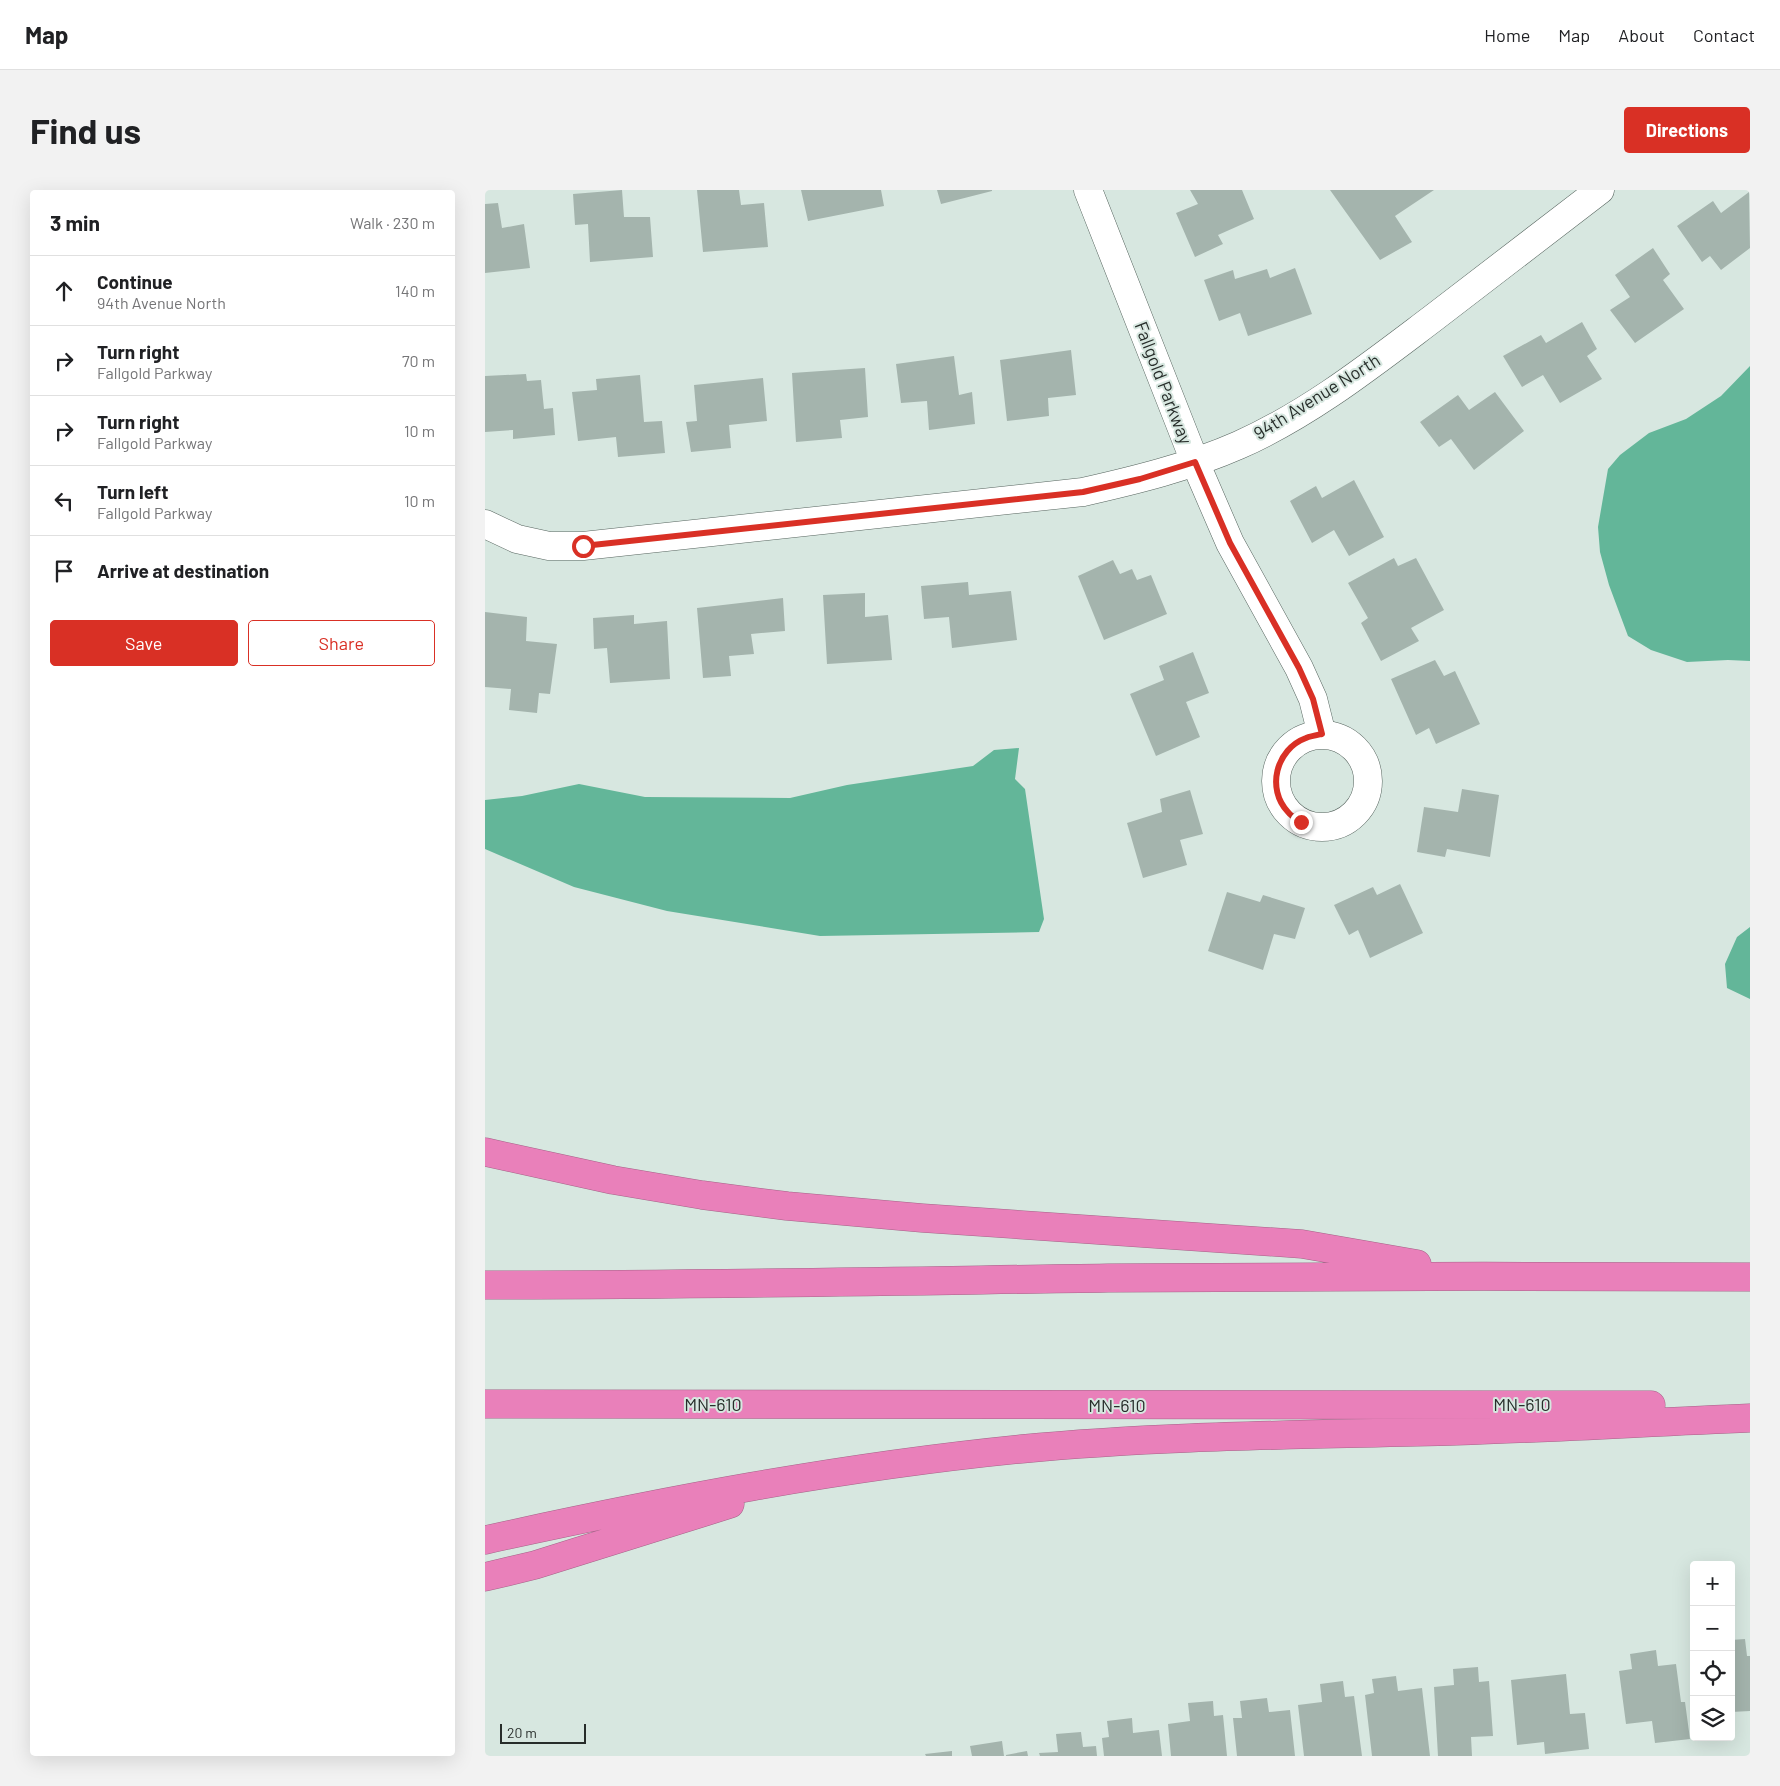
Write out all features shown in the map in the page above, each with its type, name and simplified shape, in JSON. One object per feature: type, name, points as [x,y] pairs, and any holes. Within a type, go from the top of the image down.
[{"type":"highway","points":[[485,1152],[613,1180],[702,1195],[787,1206],[941,1219],[1302,1244],[1488,1276]]},
{"type":"highway","points":[[485,1285],[630,1285],[1111,1278],[1750,1277]]},
{"type":"highway","name":"MN-610","points":[[485,1404],[1750,1405]]},
{"type":"highway","points":[[485,1540],[675,1500],[811,1476],[888,1464],[1012,1450],[1136,1440],[1457,1431],[1750,1418]]},
{"type":"highway","points":[[485,1577],[535,1565],[686,1519],[811,1476]]},
{"type":"street","name":"Fallgold Parkway","points":[[1088,190],[1195,462],[1230,543],[1299,668],[1313,699],[1322,734]]},
{"type":"street","name":"94th Avenue North","points":[[485,524],[517,539],[549,546],[583,546],[1083,492],[1140,479],[1195,462],[1240,444],[1286,420],[1363,371],[1600,190]]},
{"type":"shaded area","points":[[1750,366],[1750,661],[1687,662],[1651,650],[1628,636],[1609,585],[1600,552],[1598,527],[1608,469],[1620,455],[1649,433],[1686,419],[1721,396]]},
{"type":"shaded area","points":[[1019,748],[1015,779],[1025,789],[1044,919],[1039,932],[820,936],[667,911],[574,887],[485,849],[485,800],[522,796],[579,784],[645,797],[790,798],[847,785],[973,766],[994,750]]},
{"type":"shaded area","points":[[1750,927],[1750,999],[1727,988],[1725,964],[1737,937]]},
{"type":"building","points":[[622,190],[624,217],[650,217],[653,257],[590,262],[588,224],[575,225],[573,194]]},
{"type":"building","points":[[697,190],[739,190],[741,205],[764,203],[768,247],[703,252]]},
{"type":"building","points":[[801,190],[881,190],[884,206],[808,221]]},
{"type":"building","points":[[937,190],[992,190],[992,191],[941,204]]},
{"type":"building","points":[[1190,190],[1242,190],[1254,219],[1218,235],[1223,244],[1195,257],[1176,213],[1198,204]]},
{"type":"building","points":[[1330,190],[1434,190],[1395,216],[1412,242],[1380,260]]},
{"type":"building","points":[[1749,192],[1750,248],[1721,270],[1710,256],[1702,262],[1677,226],[1713,201],[1721,213]]},
{"type":"building","points":[[498,203],[502,228],[524,224],[530,268],[485,273],[485,204]]},
{"type":"building","points":[[1653,248],[1670,274],[1663,280],[1684,309],[1635,343],[1610,310],[1630,297],[1615,275]]},
{"type":"building","points":[[1295,268],[1312,314],[1248,336],[1240,313],[1219,321],[1204,280],[1233,270],[1235,279],[1267,269],[1270,278]]},
{"type":"building","points":[[1582,322],[1597,349],[1587,356],[1602,379],[1560,403],[1543,375],[1522,387],[1503,356],[1541,335],[1546,343]]},
{"type":"building","points":[[1071,350],[1076,395],[1048,398],[1049,416],[1007,421],[1000,360]]},
{"type":"building","points":[[954,356],[959,395],[972,392],[975,424],[929,430],[927,401],[901,403],[896,364]]},
{"type":"building","points":[[865,368],[868,417],[840,420],[842,438],[796,442],[792,373]]},
{"type":"building","points":[[526,374],[527,381],[541,380],[544,409],[553,408],[555,435],[513,439],[513,430],[485,432],[485,376]]},
{"type":"building","points":[[640,375],[644,422],[662,421],[665,453],[618,457],[616,437],[578,441],[572,392],[597,390],[596,379]]},
{"type":"building","points":[[763,378],[767,421],[729,425],[731,448],[691,452],[686,422],[697,421],[694,385]]},
{"type":"building","points":[[1495,392],[1524,431],[1474,470],[1451,439],[1439,447],[1420,422],[1458,395],[1469,410]]},
{"type":"building","points":[[1354,480],[1384,537],[1349,556],[1334,530],[1312,543],[1290,501],[1316,486],[1322,498]]},
{"type":"building","points":[[1394,558],[1398,566],[1416,558],[1444,610],[1411,628],[1419,641],[1381,661],[1361,623],[1368,618],[1348,583]]},
{"type":"building","points":[[1113,560],[1120,574],[1132,569],[1137,580],[1151,575],[1167,614],[1104,640],[1078,576]]},
{"type":"building","points":[[968,582],[969,595],[1011,591],[1017,640],[952,648],[949,617],[924,619],[921,586]]},
{"type":"building","points":[[865,593],[865,617],[888,615],[892,660],[827,664],[823,595]]},
{"type":"building","points":[[783,598],[785,631],[751,634],[754,654],[729,656],[731,676],[703,678],[697,608]]},
{"type":"building","points":[[485,612],[527,617],[526,641],[557,644],[550,694],[539,693],[537,713],[509,710],[511,689],[485,687]]},
{"type":"building","points":[[634,615],[634,624],[667,621],[670,679],[610,683],[607,648],[594,649],[593,618]]},
{"type":"building","points":[[1193,652],[1209,693],[1186,702],[1200,737],[1156,756],[1130,694],[1164,680],[1159,666]]},
{"type":"building","points":[[1435,660],[1444,676],[1455,671],[1480,724],[1436,744],[1429,728],[1416,735],[1391,679]]},
{"type":"building","points":[[1462,789],[1499,795],[1490,857],[1447,849],[1445,857],[1417,852],[1424,807],[1458,812]]},
{"type":"building","points":[[1190,790],[1203,834],[1180,840],[1187,865],[1143,878],[1127,823],[1162,812],[1160,799]]},
{"type":"building","points":[[1400,884],[1423,933],[1370,958],[1358,930],[1349,935],[1334,905],[1373,887],[1377,895]]},
{"type":"building","points":[[1227,892],[1260,902],[1263,895],[1305,908],[1295,939],[1274,934],[1263,970],[1208,951]]},
{"type":"building","points":[[1745,1639],[1747,1656],[1750,1656],[1750,1711],[1735,1712],[1735,1640]]},
{"type":"building","points":[[1656,1650],[1658,1666],[1676,1664],[1681,1702],[1685,1702],[1690,1739],[1655,1743],[1652,1721],[1626,1724],[1619,1671],[1632,1669],[1630,1654]]},
{"type":"building","points":[[1478,1667],[1479,1682],[1489,1681],[1493,1736],[1471,1737],[1472,1756],[1438,1756],[1434,1687],[1454,1685],[1453,1669]]},
{"type":"building","points":[[1566,1674],[1570,1714],[1585,1713],[1589,1749],[1545,1754],[1544,1742],[1517,1745],[1511,1680]]},
{"type":"building","points":[[1396,1676],[1398,1691],[1422,1688],[1430,1756],[1372,1756],[1365,1695],[1374,1693],[1372,1679]]},
{"type":"building","points":[[1343,1681],[1345,1697],[1354,1696],[1362,1756],[1304,1756],[1298,1705],[1322,1702],[1320,1684]]},
{"type":"building","points":[[1267,1698],[1269,1712],[1290,1710],[1295,1756],[1237,1756],[1233,1718],[1242,1718],[1240,1701]]},
{"type":"building","points":[[1213,1701],[1214,1716],[1223,1715],[1227,1756],[1171,1756],[1168,1724],[1190,1721],[1188,1703]]},
{"type":"building","points":[[1132,1718],[1133,1733],[1159,1730],[1162,1756],[1104,1756],[1102,1738],[1109,1737],[1107,1721]]},
{"type":"building","points":[[1081,1732],[1083,1747],[1096,1746],[1097,1756],[1040,1756],[1039,1753],[1058,1752],[1056,1734]]},
{"type":"building","points":[[1002,1741],[1004,1756],[972,1756],[970,1746]]},
{"type":"building","points":[[952,1751],[952,1756],[926,1756],[925,1754]]},
{"type":"building","points":[[1027,1751],[1028,1756],[1006,1756],[1006,1755]]},
{"type":"route","points":[[583,546],[1083,492],[1140,479],[1195,462],[1230,543],[1299,668],[1313,699],[1320,721],[1322,734],[1307,737],[1293,745],[1283,756],[1277,770],[1276,785],[1280,800],[1288,813],[1301,822]]}]
